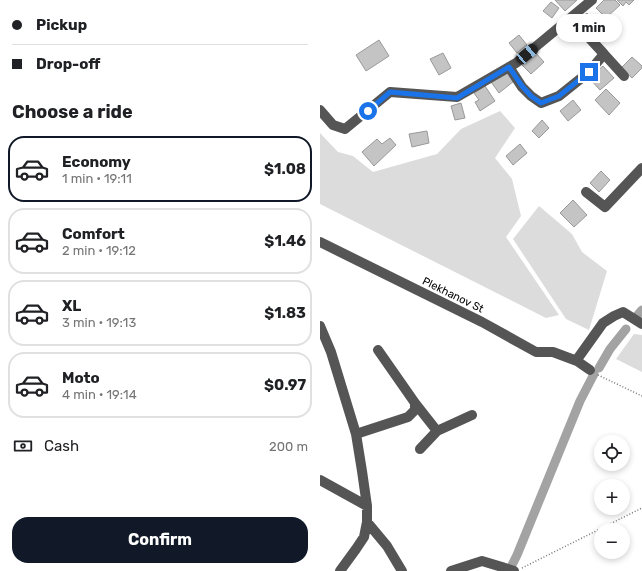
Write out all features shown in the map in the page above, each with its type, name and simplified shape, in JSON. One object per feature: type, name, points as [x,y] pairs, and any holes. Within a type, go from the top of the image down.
[{"type":"street","points":[[320,110],[333,125],[345,129],[390,92],[457,98],[516,63],[592,0]]},
{"type":"street","points":[[571,18],[624,76]]},
{"type":"street","points":[[509,67],[522,86],[531,96],[541,103],[559,96],[589,72],[604,54]]},
{"type":"street","points":[[586,192],[606,207],[642,168]]},
{"type":"street","name":"Plekhanov St","points":[[320,242],[482,322],[536,352],[553,352],[577,361],[590,370]]},
{"type":"street","points":[[577,361],[603,323],[614,316],[623,312],[641,323]]},
{"type":"street","points":[[320,326],[331,352],[356,434],[367,506],[367,522],[364,537],[340,571]]},
{"type":"street","points":[[378,350],[415,403],[437,431]]},
{"type":"street","points":[[356,434],[408,417],[415,410],[415,403]]},
{"type":"street","points":[[420,449],[437,431],[472,415]]},
{"type":"street","points":[[320,480],[367,506]]},
{"type":"street","points":[[367,522],[388,546],[402,571]]},
{"type":"street","points":[[451,571],[482,561],[517,570]]},
{"type":"path","points":[[602,377],[642,396]]},
{"type":"path","points":[[517,570],[642,508]]},
{"type":"shaded area","points":[[500,111],[515,128],[495,158],[512,179],[521,216],[506,237],[559,315],[546,318],[320,204],[320,133],[338,152],[353,156],[373,172],[437,154],[461,129]]},
{"type":"shaded area","points":[[539,206],[572,234],[582,252],[607,271],[589,330],[566,319],[513,239]]},
{"type":"shaded area","points":[[634,334],[642,335],[642,372],[616,359]]},
{"type":"building","points":[[555,0],[577,0],[565,11]]},
{"type":"building","points":[[604,0],[615,0],[620,5],[606,18],[596,8]]},
{"type":"building","points":[[617,0],[634,0],[629,5],[626,2],[623,6]]},
{"type":"building","points":[[551,2],[559,8],[552,18],[543,11]]},
{"type":"building","points":[[587,13],[595,23],[585,31],[577,21]]},
{"type":"building","points":[[519,35],[527,45],[517,53],[509,43]]},
{"type":"building","points":[[379,40],[389,56],[366,71],[356,55]]},
{"type":"building","points":[[535,52],[544,62],[531,74],[521,64]]},
{"type":"building","points":[[443,53],[451,68],[439,75],[430,59]]},
{"type":"building","points":[[632,57],[642,66],[642,68],[632,78],[621,68]]},
{"type":"building","points":[[603,66],[614,78],[600,90],[589,78]]},
{"type":"building","points":[[504,67],[514,81],[499,93],[489,79]]},
{"type":"building","points":[[485,86],[495,101],[480,111],[475,102],[479,100],[474,93]]},
{"type":"building","points":[[606,89],[620,103],[609,115],[595,100]]},
{"type":"building","points":[[573,100],[581,110],[568,121],[560,111]]},
{"type":"building","points":[[461,103],[465,118],[455,120],[451,106]]},
{"type":"building","points":[[542,120],[549,128],[539,138],[532,131]]},
{"type":"building","points":[[427,131],[429,143],[412,147],[409,134]]},
{"type":"building","points":[[390,138],[396,145],[374,166],[362,152],[377,139],[382,144]]},
{"type":"building","points":[[520,144],[527,153],[513,165],[506,156]]},
{"type":"building","points":[[601,171],[610,180],[599,192],[590,183]]},
{"type":"building","points":[[573,200],[587,215],[574,227],[560,213]]},
{"type":"waterway","points":[[635,318],[642,310]]},
{"type":"waterway","points":[[599,368],[610,349],[626,329]]},
{"type":"waterway","points":[[509,571],[517,555],[580,401],[594,374]]},
{"type":"route","points":[[368,111],[390,92],[457,98],[509,67],[522,86],[531,96],[541,103],[559,96],[589,72]]}]
